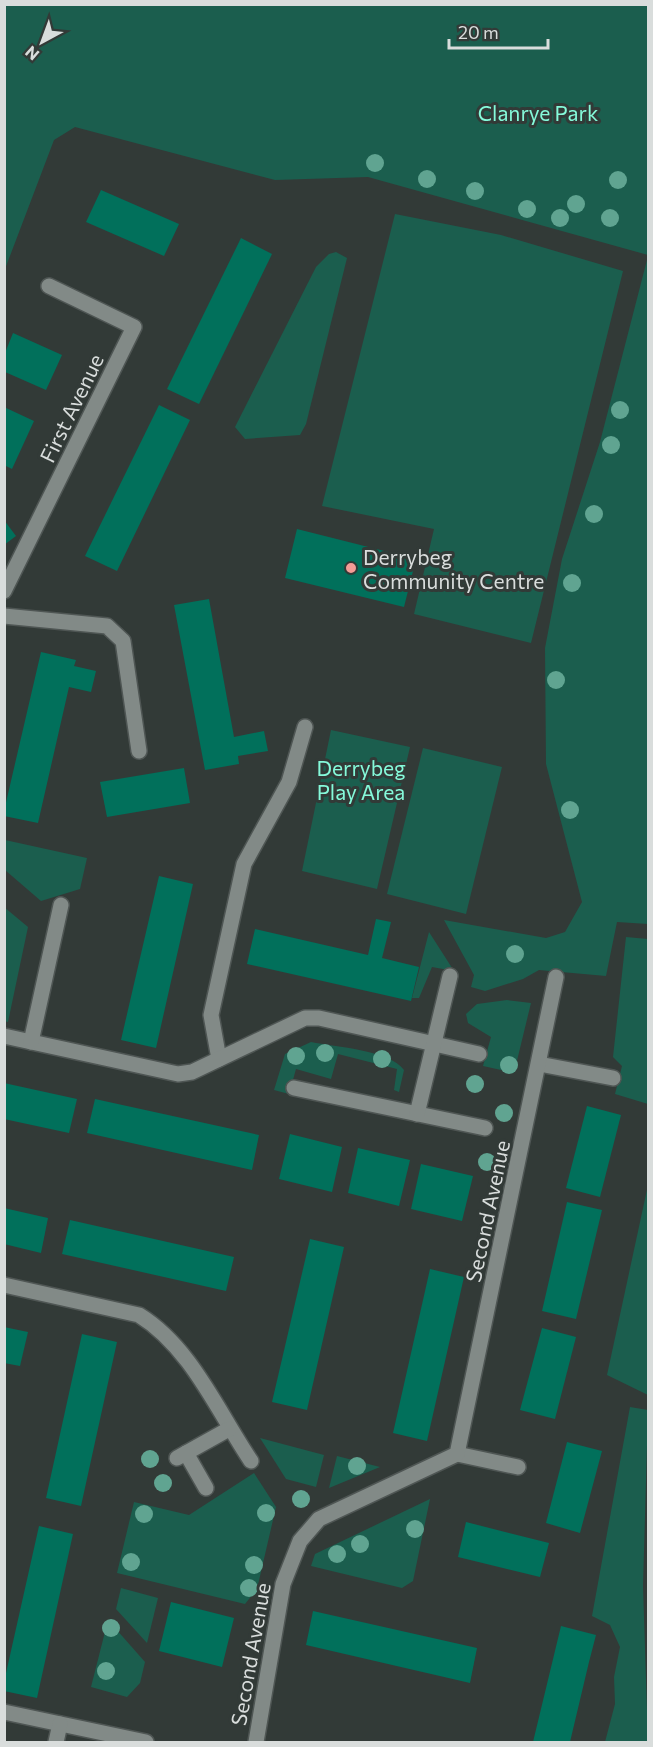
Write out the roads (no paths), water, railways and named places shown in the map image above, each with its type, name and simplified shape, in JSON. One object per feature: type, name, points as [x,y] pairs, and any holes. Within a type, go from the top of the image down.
[{"type":"street","name":"First Avenue","points":[[4,591],[134,327],[49,286]]},
{"type":"street","points":[[4,616],[107,626],[123,641],[139,751]]},
{"type":"street","points":[[219,1059],[211,1015],[244,864],[289,782],[305,728]]},
{"type":"street","points":[[31,1042],[61,905]]},
{"type":"street","points":[[417,1114],[450,976]]},
{"type":"street","name":"Second Avenue","points":[[255,1743],[283,1584],[300,1541],[320,1519],[457,1454],[556,977]]},
{"type":"street","points":[[4,1036],[178,1074],[192,1072],[305,1018],[319,1018],[479,1054]]},
{"type":"street","points":[[539,1064],[613,1078]]},
{"type":"street","name":"Second Avenue","points":[[294,1088],[485,1128]]},
{"type":"street","points":[[4,1286],[139,1315],[153,1324],[171,1340],[251,1461]]},
{"type":"street","points":[[206,1488],[181,1455],[229,1429]]},
{"type":"street","points":[[457,1454],[518,1467]]},
{"type":"street","points":[[4,1712],[146,1743]]},
{"type":"street","points":[[56,1743],[60,1724]]},
{"type":"place","name":"Derrybeg Community Centre","points":[[351,568]]},
{"type":"park label","name":"Clanrye Park","points":[[538,112]]},
{"type":"park label","name":"Derrybeg Play Area","points":[[361,779]]}]
